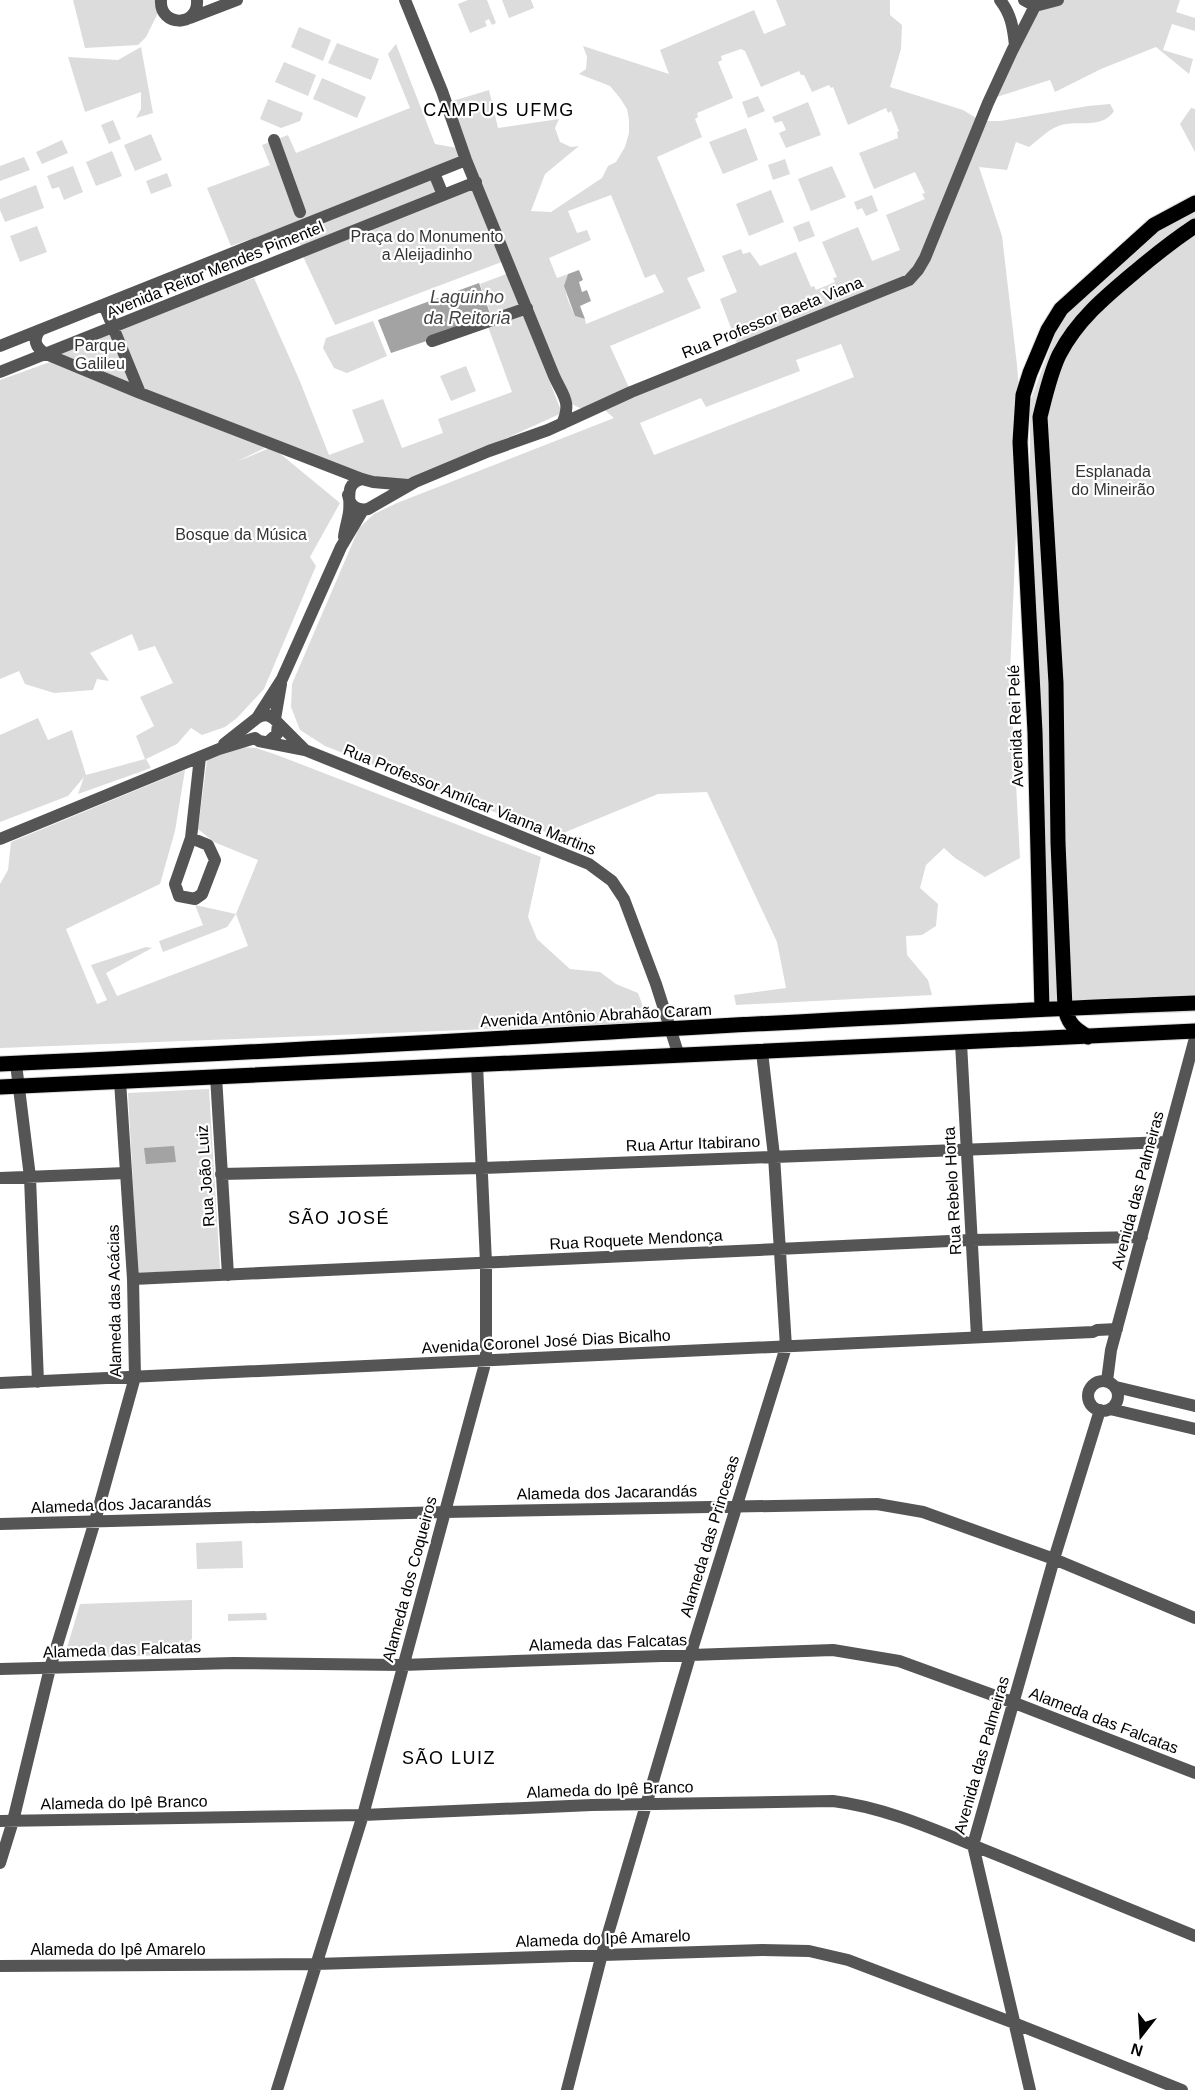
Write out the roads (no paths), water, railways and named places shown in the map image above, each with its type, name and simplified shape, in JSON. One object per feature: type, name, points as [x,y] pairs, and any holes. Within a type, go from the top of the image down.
[{"type":"main road","name":"Avenida Rei Pelé","points":[[1042,1009],[1035,732],[1020,442],[1023,395],[1048,330],[1061,309],[1154,225],[1195,203]]},
{"type":"main road","points":[[1089,1037],[1072,1027],[1066,1017],[1065,1008],[1060,896],[1056,683],[1040,417],[1059,357],[1077,325],[1100,301],[1171,242],[1195,226]]},
{"type":"main road","points":[[1025,556],[1048,553]]},
{"type":"main road","points":[[1035,732],[1056,683]]},
{"type":"main road","points":[[1038,864],[1060,896]]},
{"type":"main road","name":"Avenida Antônio Abrahão Caram","points":[[0,1065],[670,1028],[1195,1003]]},
{"type":"main road","points":[[0,1087],[1195,1031]]},
{"type":"main road","points":[[346,1047],[348,1070]]},
{"type":"street","points":[[161,0],[162,10],[169,18],[179,22],[237,0]]},
{"type":"street","points":[[189,19],[196,10],[197,0]]},
{"type":"street","points":[[405,0],[442,91],[466,160],[556,380],[567,400],[575,406],[595,410]]},
{"type":"street","points":[[1000,0],[1009,10],[1015,45]]},
{"type":"street","points":[[1030,3],[1058,0]]},
{"type":"street","name":"Rua Professor Baeta Viana","points":[[368,508],[408,485],[909,280],[925,258],[988,103],[1015,45],[1030,3]]},
{"type":"street","points":[[274,141],[300,212]]},
{"type":"street","name":"Avenida Reitor Mendes Pimentel","points":[[0,346],[466,160]]},
{"type":"street","points":[[434,173],[443,195]]},
{"type":"street","name":"Avenida Reitor Mendes Pimentel","points":[[0,372],[476,182]]},
{"type":"street","points":[[104,305],[140,393]]},
{"type":"street","points":[[432,341],[526,308]]},
{"type":"street","points":[[40,330],[35,340],[37,346],[46,354]]},
{"type":"street","name":"Rua Professor Baeta Viana","points":[[46,354],[140,393],[368,480],[408,485]]},
{"type":"street","points":[[566,422],[567,400]]},
{"type":"street","points":[[313,460],[348,492],[351,504],[368,508]]},
{"type":"street","points":[[282,679],[276,721],[277,734],[268,742],[259,741],[251,730],[255,719],[282,679],[341,546],[349,510],[348,492],[352,484],[368,480],[379,491],[379,497],[368,508],[341,546]]},
{"type":"street","points":[[219,749],[255,719],[266,715],[276,721]]},
{"type":"street","name":"Rua Professor Amílcar Vianna Martins","points":[[276,721],[305,750]]},
{"type":"street","points":[[0,839],[219,749],[255,738]]},
{"type":"street","name":"Rua Professor Amílcar Vianna Martins","points":[[268,742],[305,750],[589,864],[612,881],[624,899],[656,984],[678,1056]]},
{"type":"street","points":[[190,838],[208,845],[215,860],[202,894],[195,899],[179,896],[175,884],[190,838],[200,757]]},
{"type":"street","name":"Avenida das Palmeiras","points":[[1106,1384],[1111,1350],[1195,1038]]},
{"type":"street","name":"Rua Rebelo Horta","points":[[961,1043],[977,1337]]},
{"type":"street","name":"Alameda das Princesas","points":[[567,2090],[602,1954],[735,1507],[786,1347],[774,1156],[762,1052]]},
{"type":"street","points":[[16,1064],[30,1177],[38,1382]]},
{"type":"street","name":"Alameda dos Coqueiros","points":[[277,2090],[363,1815],[486,1360],[486,1263],[477,1065]]},
{"type":"street","name":"Rua João Luiz","points":[[216,1076],[228,1275]]},
{"type":"street","name":"Alameda das Acácias","points":[[0,1863],[13,1821],[50,1668],[95,1521],[135,1377],[133,1279],[120,1081]]},
{"type":"street","name":"Rua Artur Itabirano","points":[[221,1174],[482,1168],[1167,1142]]},
{"type":"street","points":[[0,1178],[126,1173]]},
{"type":"street","name":"Rua Roquete Mendonça","points":[[133,1279],[971,1240],[1142,1237]]},
{"type":"street","name":"Avenida Coronel José Dias Bicalho","points":[[0,1383],[786,1347],[1097,1330],[1116,1332]]},
{"type":"street","points":[[1195,1406],[1106,1384],[1091,1386],[1088,1396],[1100,1409],[1195,1429]]},
{"type":"street","points":[[1100,1409],[1117,1402],[1118,1392],[1106,1384]]},
{"type":"street","name":"Avenida das Palmeiras","points":[[1030,2090],[973,1845],[1012,1702],[1100,1409]]},
{"type":"street","name":"Alameda dos Jacarandás","points":[[0,1524],[445,1512],[877,1504],[923,1512],[1054,1559],[1195,1618]]},
{"type":"street","name":"Alameda das Falcatas","points":[[0,1669],[234,1662],[402,1665],[842,1651],[899,1661],[1195,1773]]},
{"type":"street","name":"Alameda do Ipê Branco","points":[[0,1821],[363,1815],[647,1804],[813,1801],[847,1803],[891,1814],[973,1845],[1195,1936]]},
{"type":"street","name":"Alameda do Ipê Amarelo","points":[[0,1966],[316,1964],[762,1950],[821,1953],[863,1965],[1182,2090]]},
{"type":"water","points":[[579,270],[583,280],[579,282],[582,292],[587,290],[591,301],[580,306],[585,319],[575,316],[564,286],[568,274]]},
{"type":"water","name":"Laguinho da Reitoria","points":[[479,283],[492,319],[391,353],[378,320]]},
{"type":"water","points":[[174,1146],[176,1162],[146,1164],[144,1148]]},
{"type":"district","name":"CAMPUS UFMG","points":[[499,110]]},
{"type":"district","name":"SÃO JOSÉ","points":[[339,1218]]},
{"type":"district","name":"SÃO LUIZ","points":[[449,1758]]},
{"type":"park label","name":"Praça do Monumento a Aleijadinho","points":[[427,245]]},
{"type":"park label","name":"Parque Galileu","points":[[100,354]]},
{"type":"park label","name":"Esplanada do Mineirão","points":[[1113,480]]},
{"type":"park label","name":"Bosque da Música","points":[[241,534]]}]
